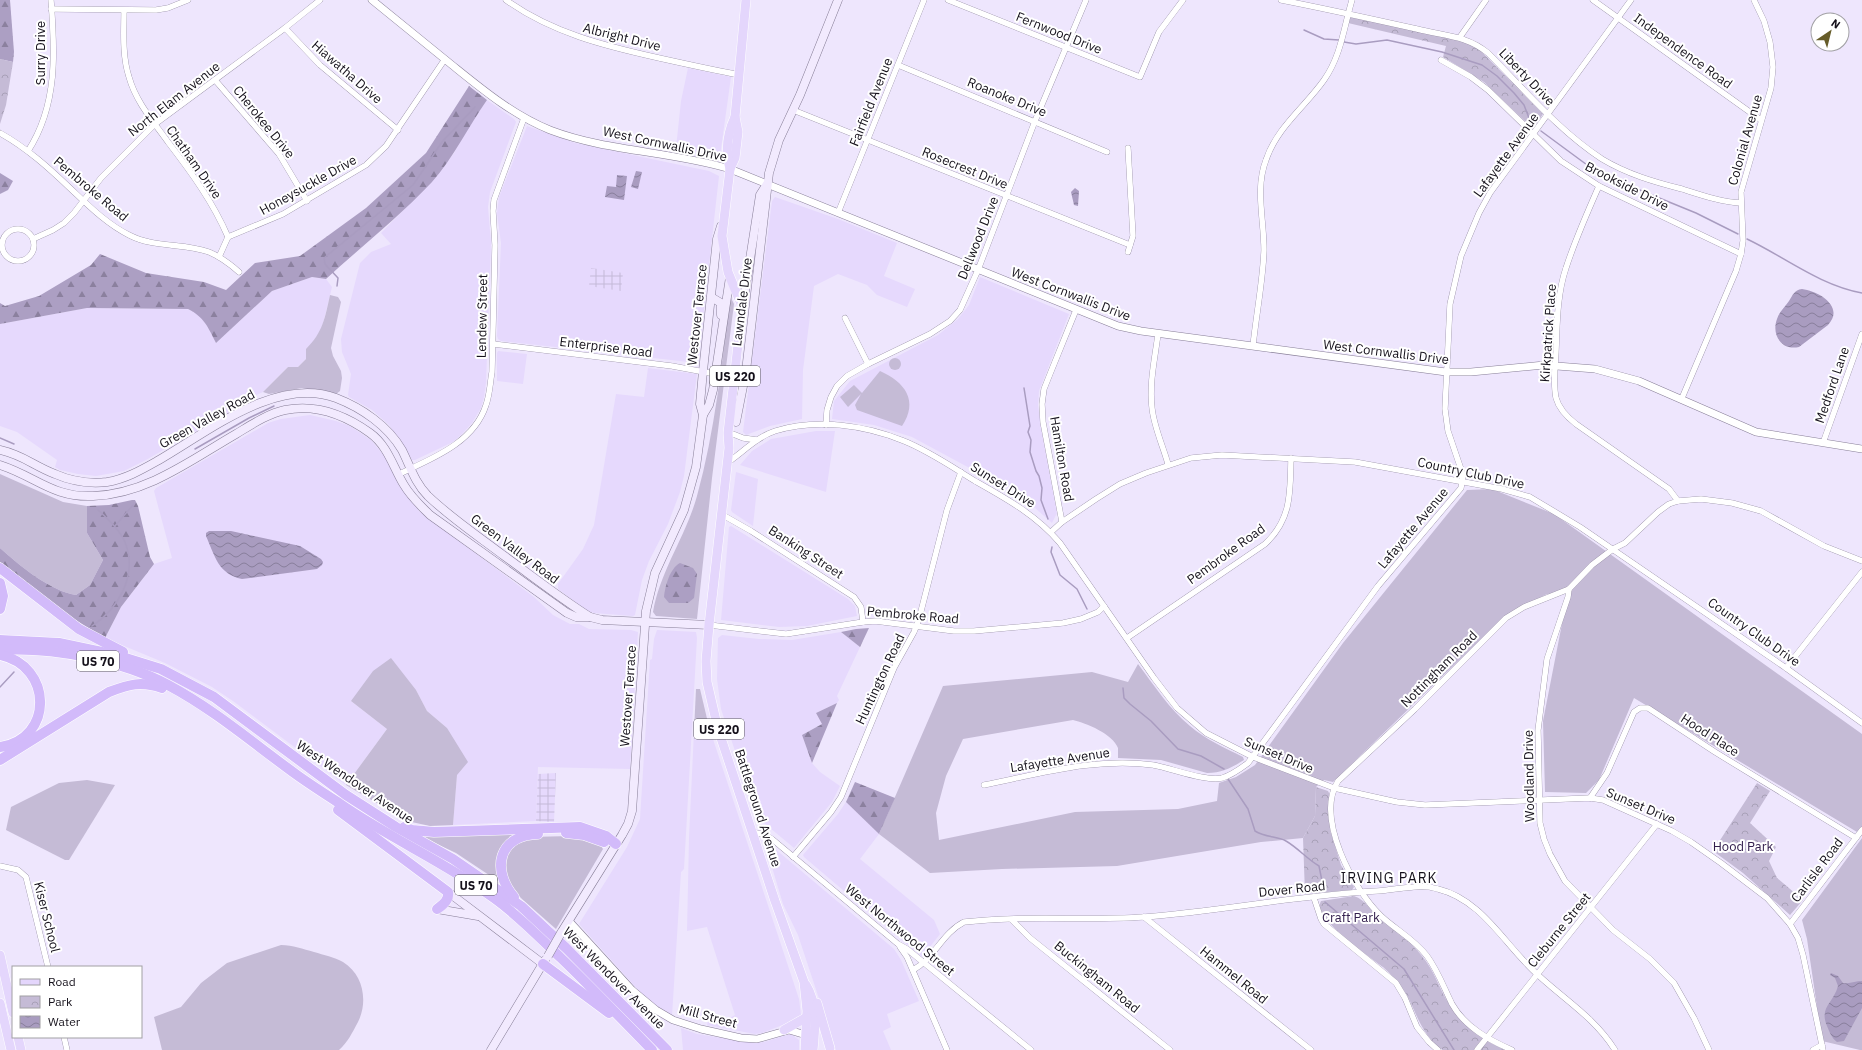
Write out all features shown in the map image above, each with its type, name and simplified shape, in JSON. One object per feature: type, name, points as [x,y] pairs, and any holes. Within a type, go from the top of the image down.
[{"type":"highway","points":[[0,568],[79,630],[146,664]]},
{"type":"highway","points":[[0,583],[3,596],[0,609]]},
{"type":"highway","name":"West Wendover Avenue","points":[[0,640],[28,640],[74,646],[116,655],[146,664],[180,678],[214,697],[341,791],[453,859],[521,906],[566,948],[667,1050]]},
{"type":"highway","name":"West Wendover Avenue","points":[[0,650],[46,652],[113,665],[166,684],[190,698],[227,721],[297,775],[373,826],[452,870],[494,898],[532,930],[652,1050]]},
{"type":"highway","points":[[0,655],[18,661],[28,669],[36,680],[41,701],[37,720],[29,732],[19,741],[0,748]]},
{"type":"highway","points":[[0,760],[109,692],[129,684],[152,685],[190,698]]},
{"type":"highway","points":[[297,775],[317,795],[448,892],[449,896],[447,901],[437,909]]},
{"type":"highway","points":[[385,819],[412,830],[434,832],[580,827],[606,836],[616,844]]},
{"type":"highway","points":[[521,906],[508,890],[503,881],[500,870],[506,850],[517,839],[528,834],[577,834],[616,844]]},
{"type":"highway","points":[[545,960],[630,1028]]},
{"type":"main road","name":"Battleground Avenue","points":[[746,0],[735,117],[729,130],[726,156],[730,170],[723,220],[723,243],[730,277],[741,304],[746,312],[746,322],[736,422],[729,448],[720,514],[706,671],[718,729],[773,894],[804,982],[811,994],[815,1014],[810,1037],[805,1050]]},
{"type":"main road","name":"Lawndale Drive","points":[[736,422],[742,396],[751,333],[767,199],[767,184],[774,154],[838,0]]},
{"type":"main road","name":"Lawndale Drive","points":[[741,304],[745,291],[760,194],[767,184]]},
{"type":"main road","name":"Westover Terrace","points":[[703,415],[700,404],[710,297],[717,239],[723,220]]},
{"type":"main road","name":"Westover Terrace","points":[[491,1050],[628,824],[632,811],[645,622],[650,590],[655,573],[684,510],[693,480],[703,415],[709,405],[716,374],[730,277]]},
{"type":"main road","points":[[710,297],[720,303],[721,340]]},
{"type":"main road","name":"Battleground Avenue","points":[[729,448],[728,433],[741,304]]},
{"type":"main road","name":"Green Valley Road","points":[[0,450],[23,457],[54,474],[68,478],[96,483],[110,481],[136,472],[254,405],[272,397],[296,393],[313,393],[337,398],[363,411],[378,422],[394,439],[410,469],[427,495],[449,514],[565,601],[590,617]]},
{"type":"main road","name":"Green Valley Road","points":[[0,465],[49,488],[75,496],[94,496],[119,493],[151,483],[246,428],[284,410],[326,410],[337,414],[370,433],[384,446],[413,498],[445,526],[567,613],[576,617],[590,617],[601,620],[645,622]]},
{"type":"main road","name":"Pembroke Road","points":[[645,622],[709,625]]},
{"type":"main road","points":[[448,892],[545,960]]},
{"type":"main road","points":[[437,909],[469,914],[483,918]]},
{"type":"main road","points":[[0,955],[12,1009]]},
{"type":"main road","name":"Battleground Avenue","points":[[804,982],[807,1017],[813,1050]]},
{"type":"main road","name":"US 220","points":[[811,994],[818,1004],[830,1049]]},
{"type":"main road","points":[[0,1003],[11,1050]]},
{"type":"main road","points":[[784,1030],[800,1023],[807,1017]]},
{"type":"main road","points":[[810,1037],[830,1049]]},
{"type":"main road","points":[[20,1038],[21,1050]]},
{"type":"street","name":"Surry Drive","points":[[28,151],[42,122],[50,96],[54,53],[51,0]]},
{"type":"street","points":[[51,9],[156,10],[173,7],[188,0]]},
{"type":"street","name":"North Elam Avenue","points":[[33,239],[53,230],[64,222],[101,178],[155,124],[285,28],[320,0]]},
{"type":"street","name":"West Cornwallis Drive","points":[[372,0],[498,102],[524,118],[550,130],[582,139],[680,157],[730,170],[1118,326],[1158,334],[1446,372],[1471,372],[1555,366],[1585,368],[1609,372],[1639,381],[1682,398],[1756,432],[1862,449]]},
{"type":"street","name":"Albright Drive","points":[[506,0],[549,25],[586,40],[623,50],[740,75]]},
{"type":"street","name":"Fairfield Avenue","points":[[838,213],[924,0]]},
{"type":"street","name":"Fernwood Drive","points":[[948,0],[1140,77],[1159,32],[1183,0]]},
{"type":"street","name":"Dellwood Drive","points":[[826,425],[827,410],[837,386],[847,376],[868,364],[930,334],[950,321],[960,310],[978,270],[1007,197],[1035,121],[1086,0]]},
{"type":"street","name":"Liberty Drive","points":[[1282,0],[1419,30],[1460,37],[1477,44],[1488,53],[1548,115],[1588,149],[1622,170],[1642,178],[1726,202],[1741,203]]},
{"type":"street","points":[[1253,346],[1264,251],[1261,201],[1265,160],[1280,133],[1319,86],[1330,70],[1339,50],[1352,0]]},
{"type":"street","points":[[1460,37],[1486,0]]},
{"type":"street","name":"Independence Road","points":[[1593,0],[1761,120]]},
{"type":"street","name":"Lafayette Avenue","points":[[984,784],[1083,765],[1116,762],[1155,765],[1209,779],[1220,778],[1240,770],[1253,757],[1378,586],[1461,488],[1463,475],[1448,431],[1445,410],[1450,304],[1461,255],[1479,213],[1490,193],[1631,0]]},
{"type":"street","name":"Colonial Avenue","points":[[1682,398],[1736,271],[1741,254],[1743,241],[1741,192],[1771,88],[1772,67],[1770,42],[1764,21],[1754,0]]},
{"type":"street","name":"Chatham Drive","points":[[124,10],[124,51],[129,77],[138,98],[200,186],[228,238]]},
{"type":"street","name":"Hiawatha Drive","points":[[285,28],[320,66],[398,130]]},
{"type":"street","name":"Honeysuckle Drive","points":[[228,238],[270,221],[307,201],[366,165],[386,146],[398,130],[445,59]]},
{"type":"street","name":"Brookside Drive","points":[[1441,60],[1471,77],[1488,90],[1561,161],[1599,186],[1741,254]]},
{"type":"street","name":"Roanoke Drive","points":[[898,65],[1107,152]]},
{"type":"street","name":"Cherokee Drive","points":[[215,80],[279,154],[307,201]]},
{"type":"street","name":"Rosecrest Drive","points":[[793,110],[1130,245]]},
{"type":"street","name":"Lendew Street","points":[[399,474],[458,444],[473,428],[486,407],[490,392],[493,344],[495,245],[493,211],[494,200],[524,118]]},
{"type":"street","name":"Pembroke Road","points":[[0,133],[28,151],[112,226],[147,242],[197,249],[219,257],[239,272]]},
{"type":"street","points":[[1128,148],[1133,236],[1128,252]]},
{"type":"street","name":"Kirkpatrick Place","points":[[1599,186],[1584,219],[1565,269],[1558,316],[1555,366],[1556,398],[1567,416],[1576,424],[1669,489],[1678,501]]},
{"type":"street","points":[[14,229],[25,231],[33,239],[34,249],[32,254],[24,260],[19,262],[10,259],[3,251],[2,240],[9,231],[14,229]]},
{"type":"street","points":[[219,257],[228,238]]},
{"type":"street","name":"Hamilton Road","points":[[1062,522],[1043,422],[1042,404],[1044,389],[1076,310]]},
{"type":"street","points":[[845,318],[868,364]]},
{"type":"street","points":[[1158,334],[1151,384],[1151,398],[1152,410],[1168,464]]},
{"type":"street","name":"Medford Lane","points":[[1823,443],[1862,334]]},
{"type":"street","name":"Enterprise Road","points":[[493,344],[703,371],[716,374]]},
{"type":"street","name":"Sunset Drive","points":[[727,463],[757,440],[779,430],[813,425],[826,425],[865,430],[904,441],[961,472],[1028,512],[1060,543],[1154,678],[1177,708],[1206,733],[1253,757],[1334,788],[1397,802],[1425,805],[1590,798],[1617,805],[1686,839],[1721,863],[1766,898],[1790,924],[1798,938],[1803,955],[1823,1048]]},
{"type":"street","points":[[733,434],[743,438],[757,440]]},
{"type":"street","name":"Country Club Drive","points":[[1050,532],[1062,522],[1120,484],[1168,464],[1191,458],[1222,455],[1355,462],[1502,489],[1530,497],[1565,517],[1786,668],[1862,723]]},
{"type":"street","name":"Pembroke Road","points":[[1127,638],[1273,536],[1287,513],[1290,496],[1291,458]]},
{"type":"street","name":"Huntington Road","points":[[792,857],[831,812],[840,797],[894,668],[916,626],[946,510],[961,472]]},
{"type":"street","name":"Nottingham Road","points":[[1334,788],[1338,781],[1409,714],[1506,618],[1524,607],[1569,589],[1592,565],[1613,549],[1625,544],[1658,512],[1669,504],[1678,501],[1701,498],[1716,500],[1761,511],[1824,546],[1862,561]]},
{"type":"street","name":"Banking Street","points":[[720,514],[751,531],[854,597],[861,607],[863,622]]},
{"type":"street","points":[[1786,668],[1862,572]]},
{"type":"street","name":"Woodland Drive","points":[[1569,589],[1568,596],[1551,644],[1544,677],[1537,747],[1540,823],[1550,854],[1565,881],[1613,930],[1650,959],[1674,983],[1694,1018],[1708,1050]]},
{"type":"street","name":"Pembroke Road","points":[[709,625],[786,634],[863,622],[886,622],[954,632],[1063,623],[1081,620],[1098,612],[1104,606]]},
{"type":"street","name":"Hood Place","points":[[1590,798],[1607,773],[1634,712],[1640,708],[1648,708],[1715,752],[1856,838]]},
{"type":"street","points":[[1334,788],[1332,810],[1333,829],[1344,864],[1362,892],[1381,916],[1415,942],[1426,955],[1434,967],[1459,1015],[1487,1039],[1512,1050]]},
{"type":"street","name":"Cleburne Street","points":[[1477,1050],[1591,908],[1656,824]]},
{"type":"street","name":"Carlisle Road","points":[[1790,924],[1862,830]]},
{"type":"street","name":"West Northwood Street","points":[[753,832],[765,835],[1031,1050]]},
{"type":"street","name":"Kiser School","points":[[0,866],[18,870],[26,877],[48,966]]},
{"type":"street","name":"Dover Road","points":[[913,970],[923,963],[950,932],[964,922],[1144,917],[1425,886],[1454,894],[1468,902],[1479,911],[1537,975],[1594,1022],[1605,1035],[1614,1050]]},
{"type":"street","points":[[1314,898],[1320,919],[1324,924],[1396,983],[1405,998],[1417,1027],[1429,1042],[1438,1050]]},
{"type":"street","name":"Hammel Road","points":[[1144,917],[1311,1050]]},
{"type":"street","name":"Buckingham Road","points":[[1012,920],[1030,938],[1170,1050]]},
{"type":"street","name":"Mill Street","points":[[569,921],[632,990],[656,1010],[674,1020],[705,1030],[750,1039],[769,1037],[784,1030]]},
{"type":"street","points":[[898,944],[907,957],[947,1050]]},
{"type":"street","points":[[784,1030],[794,1031],[810,1037]]},
{"type":"street","points":[[64,1038],[67,1050]]},
{"type":"street","points":[[1813,1050],[1823,1048]]},
{"type":"shaded area","points":[[688,68],[731,77],[720,156],[676,148],[681,101]]},
{"type":"shaded area","points":[[487,100],[516,122],[490,192],[488,207],[491,243],[486,383],[484,397],[481,408],[472,423],[453,442],[415,460],[412,460],[389,425],[372,410],[349,397],[351,374],[342,352],[341,339],[360,263],[371,252],[391,244],[381,233],[432,181],[454,153],[470,123]]},
{"type":"shaded area","points":[[527,126],[575,143],[709,171],[719,176],[698,363],[501,341],[498,339],[501,243],[497,213],[499,197]]},
{"type":"shaded area","points":[[775,197],[838,219],[897,243],[884,276],[915,289],[907,307],[877,295],[867,285],[838,274],[814,286],[803,370],[802,419],[770,426],[746,435],[743,432],[772,201]]},
{"type":"shaded area","points":[[591,268],[623,273],[621,291],[589,286]]},
{"type":"shaded area","points":[[312,277],[326,279],[332,287],[322,328],[316,339],[306,349],[306,359],[298,367],[288,367],[263,392],[252,397],[250,400],[146,460],[124,471],[96,476],[60,470],[55,467],[57,460],[17,432],[0,426],[0,324],[87,308],[188,309],[199,314],[216,343],[272,291]]},
{"type":"shaded area","points":[[980,277],[1069,314],[1039,391],[1038,405],[1041,428],[1057,513],[1052,523],[1035,508],[1003,486],[912,437],[874,425],[832,419],[834,401],[850,381],[938,335],[958,319],[969,305]]},
{"type":"shaded area","points":[[498,351],[527,354],[523,384],[497,381]]},
{"type":"shaded area","points":[[648,368],[697,374],[684,476],[680,492],[668,524],[649,561],[642,580],[635,615],[594,613],[587,611],[558,589],[558,584],[583,549],[594,525],[616,394],[644,397]]},
{"type":"shaded area","points":[[310,415],[350,426],[371,440],[387,459],[400,486],[419,511],[534,597],[553,615],[570,624],[579,624],[589,629],[631,630],[638,632],[630,769],[538,767],[536,821],[453,825],[457,775],[447,728],[427,711],[416,690],[351,701],[387,729],[346,785],[212,687],[165,663],[105,638],[121,607],[154,564],[172,558],[154,491],[156,488],[268,423],[281,419]]},
{"type":"shaded area","points":[[816,431],[835,431],[826,492],[740,465],[752,451],[771,439]]},
{"type":"shaded area","points":[[736,472],[758,479],[753,526],[731,510]]},
{"type":"shaded area","points":[[731,526],[848,599],[855,606],[857,616],[807,626],[779,627],[721,620],[729,527]]},
{"type":"shaded area","points":[[657,630],[696,632],[697,638],[684,869],[681,872],[672,1016],[659,1008],[640,992],[579,924],[627,847],[640,819],[650,660],[652,659],[654,639]]},
{"type":"shaded area","points":[[841,632],[860,647],[837,696],[839,700],[837,703],[816,713],[822,724],[802,735],[812,763],[820,772],[840,786],[832,802],[794,848],[757,817],[721,709],[717,679],[718,638],[722,635],[759,639],[792,640]]},
{"type":"shaded area","points":[[709,727],[799,999],[801,1015],[793,1021],[762,1033],[755,1034],[707,1025],[709,1017],[728,1019],[735,1015],[707,927],[687,931],[689,838],[694,731]]},
{"type":"shaded area","points":[[556,773],[554,822],[536,821],[538,774]]},
{"type":"shaded area","points":[[846,802],[879,834],[860,859],[934,920],[940,934],[922,957],[803,855],[838,814]]},
{"type":"shaded area","points":[[768,843],[894,949],[901,960],[919,1001],[887,1014],[891,1027],[883,1031],[891,1050],[836,1050],[798,935],[783,904],[765,844]]},
{"type":"shaded area","points":[[681,1028],[697,1034],[753,1043],[764,1042],[791,1034],[799,1040],[799,1050],[683,1050]]},
{"type":"green space","points":[[0,0],[10,0],[14,52],[13,62],[0,59]]},
{"type":"green space","points":[[1349,17],[1462,40],[1479,49],[1543,114],[1533,129],[1484,82],[1443,57],[1446,46],[1348,23]]},
{"type":"green space","points":[[0,59],[13,62],[6,105],[0,124]]},
{"type":"green space","points":[[469,86],[487,100],[454,152],[432,182],[326,279],[312,277],[272,291],[216,343],[202,319],[188,309],[87,308],[0,324],[0,303],[5,306],[39,296],[91,265],[100,254],[146,273],[204,282],[226,290],[255,263],[300,256],[366,208],[426,153]]},
{"type":"green space","points":[[0,173],[13,181],[8,190],[0,194]]},
{"type":"green space","points":[[330,295],[338,297],[341,302],[331,348],[333,356],[341,371],[342,378],[340,391],[336,394],[302,388],[269,394],[263,392],[288,367],[298,367],[306,359],[306,349],[320,331],[325,318]]},
{"type":"green space","points":[[730,296],[734,304],[712,478],[697,619],[656,616],[653,612],[656,597],[692,511],[709,447]]},
{"type":"green space","points":[[895,358],[899,360],[901,364],[899,368],[895,370],[891,368],[889,364],[891,360]]},
{"type":"green space","points":[[880,371],[889,375],[907,393],[909,408],[907,417],[902,426],[857,410],[855,405],[861,394],[848,407],[840,397],[854,385],[862,393]]},
{"type":"green space","points":[[0,474],[63,502],[87,506],[87,533],[103,560],[90,585],[76,595],[66,593],[35,576],[0,548]]},
{"type":"green space","points":[[1492,489],[1554,514],[1862,734],[1862,835],[1634,698],[1599,780],[1586,793],[1545,792],[1543,721],[1568,593],[1547,594],[1506,615],[1333,782],[1324,780],[1316,787],[1315,816],[1303,838],[1261,842],[1117,866],[1002,869],[930,873],[879,834],[943,686],[1092,672],[1128,682],[1138,664],[1162,696],[1182,719],[1202,735],[1243,757],[1244,760],[1226,770],[1207,773],[1161,760],[1118,758],[1118,748],[1111,738],[1092,726],[1073,720],[963,739],[946,776],[936,813],[939,840],[1075,812],[1178,809],[1217,801],[1219,783],[1236,777],[1255,765],[1343,643],[1467,490]]},
{"type":"green space","points":[[135,500],[138,506],[150,557],[154,564],[121,607],[105,638],[56,608],[0,562],[0,548],[16,562],[46,583],[66,593],[76,595],[90,585],[103,560],[87,533],[87,506],[109,505]]},
{"type":"green space","points":[[680,563],[693,568],[697,574],[694,598],[688,603],[669,603],[664,597],[667,583],[673,569]]},
{"type":"green space","points":[[869,628],[860,647],[841,632],[856,629]]},
{"type":"green space","points":[[391,658],[416,690],[427,711],[447,728],[468,762],[457,775],[453,825],[430,826],[407,821],[346,785],[387,729],[351,701],[373,671]]},
{"type":"green space","points":[[696,689],[700,689],[709,727],[694,731]]},
{"type":"green space","points":[[837,703],[812,763],[802,735],[822,724],[816,713]]},
{"type":"green space","points":[[87,780],[115,785],[69,860],[65,860],[6,830],[11,807],[59,783]]},
{"type":"green space","points":[[855,782],[895,798],[879,834],[846,802]]},
{"type":"green space","name":"Hood Park","points":[[1757,783],[1770,791],[1750,823],[1776,847],[1769,861],[1777,878],[1803,900],[1790,915],[1743,873],[1713,851]]},
{"type":"green space","points":[[1316,787],[1328,791],[1329,793],[1330,830],[1341,865],[1354,887],[1352,890],[1305,894],[1303,838],[1315,816]]},
{"type":"green space","points":[[526,831],[512,838],[498,881],[456,853],[418,835]]},
{"type":"green space","points":[[571,836],[601,846],[603,849],[556,929],[509,886],[504,863],[511,848],[530,837]]},
{"type":"green space","points":[[1862,838],[1862,1050],[1860,1050],[1822,1041],[1807,939],[1802,920]]},
{"type":"green space","name":"Craft Park","points":[[1354,896],[1365,903],[1381,920],[1408,941],[1418,951],[1430,967],[1445,998],[1460,1019],[1488,1042],[1505,1050],[1443,1050],[1430,1039],[1402,987],[1383,967],[1343,936],[1325,917],[1320,908],[1321,901]]},
{"type":"green space","points":[[281,945],[298,947],[329,956],[343,962],[350,967],[360,981],[363,998],[361,1014],[350,1037],[339,1050],[162,1050],[154,1017],[181,1007],[201,983],[227,963]]},
{"type":"water","points":[[636,171],[642,172],[638,189],[631,187]]},
{"type":"water","points":[[617,175],[627,176],[624,200],[605,197],[607,186],[616,187]]},
{"type":"water","points":[[1075,188],[1079,191],[1078,206],[1074,205],[1071,192]]},
{"type":"water","points":[[1802,289],[1816,293],[1828,301],[1834,312],[1828,325],[1799,347],[1793,348],[1788,347],[1779,340],[1776,325],[1778,316],[1794,293],[1797,290]]},
{"type":"water","points":[[209,531],[231,531],[300,546],[321,559],[323,562],[317,569],[242,579],[234,577],[218,563],[206,536],[206,533]]},
{"type":"water","points":[[1831,973],[1838,976],[1843,983],[1862,981],[1862,1008],[1844,1041],[1837,1042],[1831,1035],[1825,1020],[1826,1010],[1838,986],[1835,978],[1830,975]]},
{"type":"waterway","points":[[1304,30],[1324,39],[1339,40]]},
{"type":"waterway","points":[[1344,42],[1356,44],[1387,40],[1442,52],[1482,65],[1497,76],[1514,93],[1524,105],[1529,118],[1535,124]]},
{"type":"waterway","points":[[337,286],[338,278],[325,264],[324,258],[413,185],[442,142],[475,107]]},
{"type":"waterway","points":[[1541,131],[1598,173],[1696,213],[1738,234]]},
{"type":"waterway","points":[[1747,239],[1831,284],[1862,293]]},
{"type":"waterway","points":[[1024,388],[1030,426],[1028,432],[1031,440],[1030,452],[1039,476],[1042,488],[1041,500],[1048,519]]},
{"type":"waterway","points":[[195,449],[249,418],[274,406]]},
{"type":"waterway","points":[[0,438],[14,444]]},
{"type":"waterway","points":[[115,526],[133,505]]},
{"type":"waterway","points":[[92,626],[102,619],[118,600],[124,590],[129,567],[128,554],[123,537],[113,524],[98,510]]},
{"type":"waterway","points":[[1052,547],[1051,552],[1060,575],[1077,589],[1087,609]]},
{"type":"waterway","points":[[0,687],[14,672]]},
{"type":"waterway","points":[[1123,688],[1124,698],[1151,721],[1178,749],[1201,756],[1224,769]]},
{"type":"waterway","points":[[1228,779],[1248,809],[1255,831],[1263,835],[1286,841],[1319,866],[1324,891]]},
{"type":"waterway","points":[[1325,902],[1404,969],[1454,1050]]},
{"type":"district","name":"IRVING PARK","points":[[1389,878]]}]
